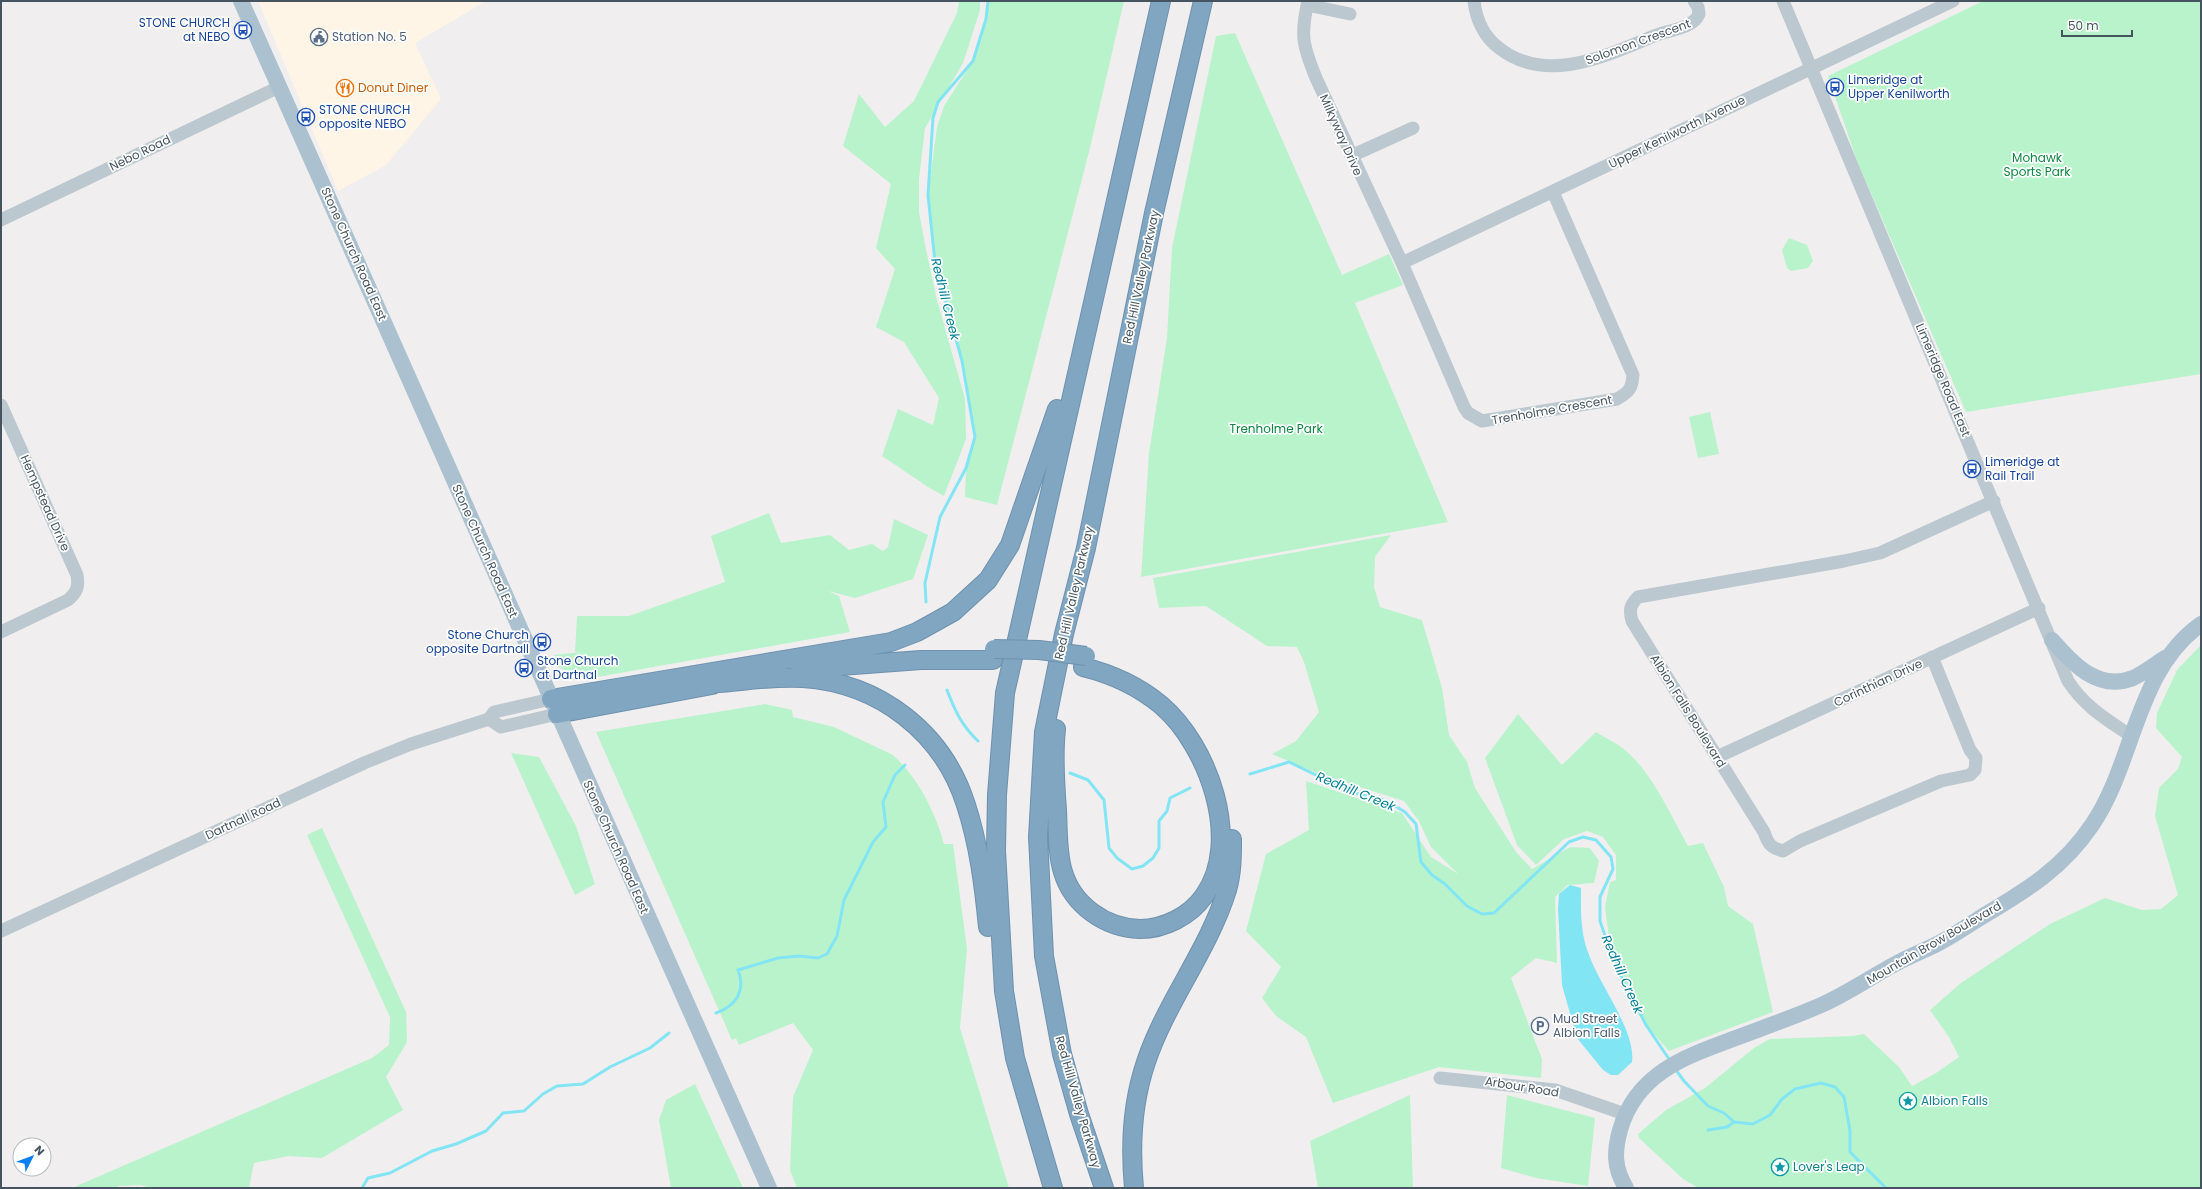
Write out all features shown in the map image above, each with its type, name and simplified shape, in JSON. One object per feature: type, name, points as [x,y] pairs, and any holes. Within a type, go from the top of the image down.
[{"type":"highway","points":[[1053,1188],[1016,1058],[1004,991],[996,851],[997,795],[1005,693],[1161,1]]},
{"type":"highway","name":"Red Hill Valley Parkway","points":[[1104,1188],[1079,1114],[1062,1054],[1044,956],[1038,837],[1044,732],[1064,634],[1086,548],[1154,213],[1203,1]]},
{"type":"highway","points":[[554,706],[891,642],[917,632],[953,612],[988,580],[1004,556],[1015,532],[1052,427],[1079,329],[1092,302]]},
{"type":"highway","points":[[1064,634],[1055,734],[1056,794],[1062,870],[1075,896],[1085,908],[1098,917],[1119,926],[1132,928],[1147,929],[1166,925],[1191,910],[1204,897],[1211,885],[1219,862],[1221,831],[1216,802],[1207,771],[1193,744],[1161,705],[1123,680],[1084,661]]},
{"type":"highway","points":[[818,655],[930,649],[994,654],[1038,661],[1084,661],[1118,666],[1136,676],[1180,710],[1206,745],[1218,772],[1229,810],[1231,829],[1231,868],[1227,890],[1216,918],[1160,1028],[1146,1062],[1134,1114],[1132,1160],[1134,1188]]},
{"type":"highway","points":[[554,706],[718,683],[762,674],[870,662],[994,654]]},
{"type":"highway","points":[[718,683],[801,678],[841,684],[872,695],[890,705],[906,717],[930,739],[950,768],[966,805],[983,878],[994,968],[1004,991]]},
{"type":"main road","name":"Stone Church Road East","points":[[241,1],[769,1188]]},
{"type":"main road","name":"Mountain Brow Boulevard","points":[[1626,1188],[1618,1173],[1614,1158],[1616,1142],[1625,1114],[1631,1102],[1662,1070],[1691,1055],[1821,1006],[1898,963],[1939,943],[2041,880],[2068,855],[2093,824],[2117,777],[2131,736],[2153,682],[2169,655],[2181,641],[2201,624]]},
{"type":"main road","points":[[2052,640],[2078,667],[2098,679],[2108,681],[2119,681],[2134,677],[2169,655]]},
{"type":"street","name":"Solomon Crescent","points":[[1474,1],[1480,24],[1492,43],[1510,57],[1532,65],[1555,66],[1582,62],[1615,52],[1668,30],[1691,24],[1699,14],[1698,7],[1694,1]]},
{"type":"street","name":"Limeridge Road East","points":[[1783,1],[2039,608],[2068,681],[2079,697],[2090,708],[2131,736]]},
{"type":"street","name":"Upper Kenilworth Avenue","points":[[1402,263],[1553,192],[1938,4],[1953,1]]},
{"type":"street","points":[[1307,3],[1350,14]]},
{"type":"street","name":"Milkyway Drive","points":[[1307,3],[1302,31],[1304,48],[1351,156],[1402,263]]},
{"type":"street","name":"Nebo Road","points":[[1,220],[279,87]]},
{"type":"street","points":[[1351,156],[1413,128]]},
{"type":"street","name":"Trenholme Crescent","points":[[1402,263],[1464,407],[1472,416],[1488,421],[1617,399],[1629,392],[1633,385],[1633,375],[1553,192]]},
{"type":"street","name":"Hempstead Drive","points":[[1,405],[77,575],[78,583],[76,592],[68,600],[1,632]]},
{"type":"street","name":"Albion Falls Boulevard","points":[[1932,657],[1970,750],[1976,758],[1975,770],[1970,775],[1940,781],[1800,841],[1789,850],[1783,851],[1773,848],[1768,842],[1764,832],[1632,622],[1630,612],[1631,604],[1638,597],[1844,562],[1880,553],[1994,501]]},
{"type":"street","name":"Corinthian Drive","points":[[1717,757],[2039,608]]},
{"type":"street","name":"Dartnall Road","points":[[1,931],[364,763],[411,744],[489,720],[501,727],[554,706]]},
{"type":"street","name":"Arbour Road","points":[[1440,1078],[1555,1090],[1625,1114]]},
{"type":"shaded area","points":[[258,1],[486,1],[415,43],[441,99],[386,165],[338,191]]},
{"type":"green space","points":[[959,1],[980,1],[980,10],[963,63],[925,128],[919,179],[919,212],[926,250],[937,300],[965,399],[966,439],[944,496],[882,456],[898,409],[933,425],[939,398],[904,342],[876,327],[895,269],[876,248],[891,184],[843,146],[859,94],[885,127],[914,101],[957,13]]},
{"type":"green space","points":[[988,1],[1124,1],[1090,148],[997,505],[965,497],[966,468],[975,437],[962,361],[935,262],[928,195],[937,127],[944,106],[973,61],[986,19]]},
{"type":"green space","name":"Mohawk Sports Park","points":[[1983,1],[2201,1],[2201,374],[1966,412],[1857,161],[1828,76]]},
{"type":"green space","name":"Trenholme Park","points":[[1235,33],[1342,275],[1389,254],[1403,285],[1355,303],[1448,522],[1141,577],[1149,453],[1167,338],[1172,248],[1216,36]]},
{"type":"green space","points":[[1789,238],[1807,245],[1813,261],[1808,268],[1791,271],[1787,268],[1782,250]]},
{"type":"green space","points":[[1710,412],[1719,454],[1698,458],[1689,417]]},
{"type":"green space","points":[[769,513],[781,543],[830,535],[849,550],[872,544],[883,551],[888,547],[894,519],[928,535],[913,579],[855,598],[828,591],[839,596],[850,632],[592,678],[559,668],[554,655],[582,652],[575,652],[577,616],[629,616],[725,582],[711,536]]},
{"type":"green space","points":[[1391,535],[1375,557],[1374,587],[1380,607],[1422,620],[1442,688],[1449,735],[1467,762],[1475,788],[1516,852],[1532,869],[1570,847],[1590,848],[1599,861],[1594,883],[1568,885],[1555,897],[1557,963],[1536,958],[1511,978],[1542,1059],[1541,1078],[1439,1067],[1333,1103],[1306,1037],[1276,1016],[1262,998],[1281,967],[1246,931],[1266,854],[1309,830],[1306,781],[1402,813],[1431,857],[1458,874],[1431,847],[1419,821],[1404,801],[1319,774],[1272,754],[1296,741],[1319,712],[1304,662],[1297,647],[1267,646],[1206,606],[1159,608],[1153,578]]},
{"type":"green space","points":[[2201,645],[2201,1188],[1698,1188],[1683,1179],[1639,1138],[1638,1134],[1666,1110],[1705,1088],[1754,1048],[1770,1039],[1853,1036],[1864,1034],[1899,1067],[1912,1086],[1936,1073],[1959,1057],[1949,1037],[1930,1010],[1961,983],[2050,924],[2105,898],[2142,910],[2161,909],[2178,895],[2155,816],[2159,788],[2178,769],[2182,757],[2156,728],[2157,713],[2177,670]]},
{"type":"green space","points":[[765,704],[792,710],[793,717],[834,727],[893,755],[918,785],[936,819],[944,844],[953,844],[967,949],[960,1028],[1009,1188],[797,1188],[790,1170],[793,1097],[813,1050],[793,1023],[739,1045],[736,1038],[732,1040],[596,732]]},
{"type":"green space","points":[[1518,714],[1562,765],[1596,732],[1622,747],[1635,759],[1660,795],[1688,846],[1703,843],[1724,887],[1728,906],[1753,924],[1773,1012],[1669,1051],[1646,1025],[1611,953],[1605,907],[1610,882],[1616,880],[1616,855],[1603,837],[1587,831],[1564,839],[1536,865],[1517,845],[1485,758]]},
{"type":"green space","points":[[511,753],[539,757],[576,826],[595,884],[575,895]]},
{"type":"green space","points":[[322,828],[406,1012],[407,1042],[386,1077],[403,1110],[322,1158],[289,1156],[254,1163],[249,1188],[151,1188],[140,1185],[118,1186],[118,1188],[72,1188],[372,1058],[389,1045],[390,1017],[307,835]]},
{"type":"green space","points":[[695,1084],[743,1188],[671,1188],[659,1120],[666,1100]]},
{"type":"green space","points":[[1410,1095],[1413,1188],[1318,1188],[1310,1141]]},
{"type":"green space","points":[[1507,1095],[1595,1118],[1588,1186],[1536,1178],[1501,1168]]},
{"type":"water","points":[[1570,885],[1581,888],[1582,922],[1586,947],[1594,967],[1616,1008],[1629,1037],[1632,1050],[1632,1062],[1618,1075],[1611,1075],[1603,1070],[1577,1038],[1562,985],[1558,909],[1559,894]]},
{"type":"waterway","name":"Redhill Creek","points":[[926,602],[925,583],[940,517],[966,468],[975,437],[962,361],[935,262],[928,195],[933,118],[938,102],[973,61],[986,19],[988,1]]},
{"type":"waterway","name":"Redhill Creek","points":[[947,690],[960,718],[978,741]]},
{"type":"waterway","name":"Redhill Creek","points":[[1250,774],[1289,762],[1351,792],[1387,801],[1405,812],[1416,824],[1421,862],[1432,875],[1445,884],[1467,906],[1482,914],[1494,913],[1569,842],[1583,837],[1596,840],[1611,857],[1613,869],[1600,897],[1600,921],[1611,953],[1622,978],[1646,1025],[1671,1062]]},
{"type":"waterway","points":[[716,1013],[729,1006],[738,997],[741,985],[738,970],[778,958],[799,956],[818,958],[827,954],[837,936],[844,900],[873,842],[886,827],[883,802],[895,775],[905,765]]},
{"type":"waterway","name":"Redhill Creek","points":[[1070,773],[1088,780],[1104,800],[1109,848],[1117,858],[1132,869],[1143,866],[1153,858],[1159,848],[1159,821],[1167,811],[1170,798],[1190,788]]},
{"type":"waterway","points":[[362,1188],[368,1178],[390,1173],[432,1151],[456,1144],[486,1131],[503,1113],[524,1111],[543,1094],[557,1086],[583,1084],[610,1067],[650,1048],[669,1033]]},
{"type":"waterway","name":"Redhill Creek","points":[[1676,1070],[1684,1081],[1708,1106],[1724,1113],[1734,1122],[1753,1124],[1770,1115],[1782,1099],[1795,1089],[1821,1083],[1835,1087],[1844,1097],[1850,1131],[1850,1152],[1886,1188]]},
{"type":"waterway","points":[[1708,1130],[1727,1127],[1734,1122]]},
{"type":"place","name":"STONE CHURCH at NEBO","points":[[243,30]]},
{"type":"place","name":"Station No. 5","points":[[319,37]]},
{"type":"place","name":"Limeridge at Upper Kenilworth","points":[[1835,87]]},
{"type":"place","name":"Donut Diner","points":[[345,88]]},
{"type":"place","name":"STONE CHURCH opposite NEBO","points":[[306,117]]},
{"type":"place","name":"Limeridge at Rail Trail","points":[[1972,469]]},
{"type":"place","name":"Stone Church opposite Dartnall","points":[[542,642]]},
{"type":"place","name":"Stone Church at Dartnal","points":[[524,668]]},
{"type":"place","name":"Mud Street Albion Falls","points":[[1540,1026]]},
{"type":"place","name":"Albion Falls","points":[[1908,1101]]},
{"type":"place","name":"Lover's Leap","points":[[1780,1167]]}]
